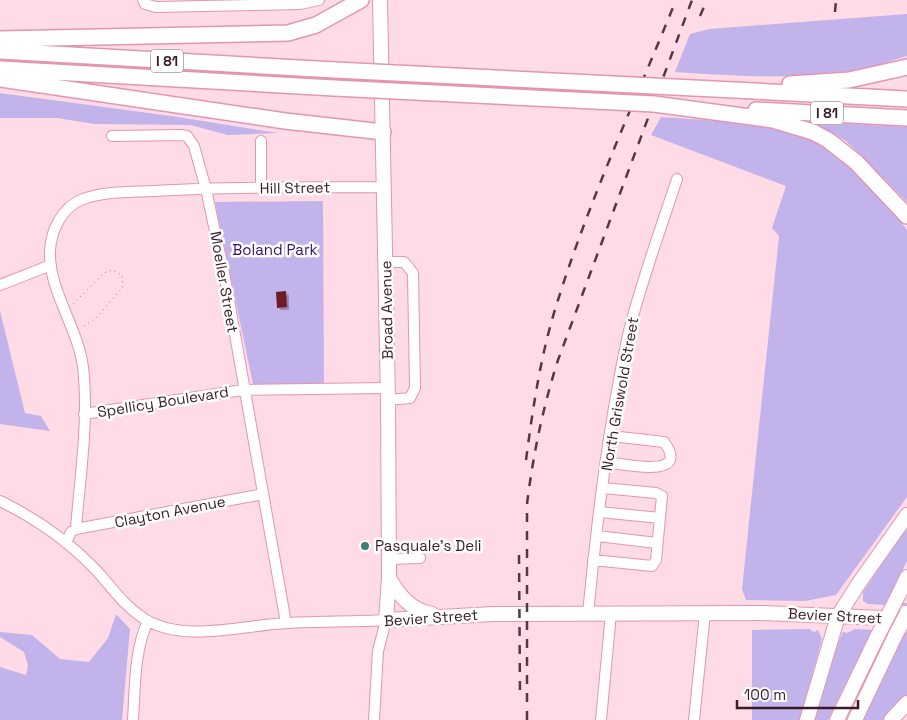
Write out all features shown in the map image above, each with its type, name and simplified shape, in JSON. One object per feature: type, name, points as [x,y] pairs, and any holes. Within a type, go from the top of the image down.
[{"type":"highway","points":[[0,39],[288,33],[316,24],[361,0]]},
{"type":"highway","name":"I 81","points":[[0,51],[655,86],[756,87],[907,99]]},
{"type":"highway","points":[[756,87],[863,78],[907,67]]},
{"type":"highway","name":"I 81","points":[[0,69],[654,104],[744,113],[907,118]]},
{"type":"highway","points":[[0,78],[285,121],[383,132]]},
{"type":"highway","points":[[744,113],[793,126],[828,140],[860,166],[907,216]]},
{"type":"main road","name":"Broad Avenue","points":[[380,0],[388,394],[389,578],[386,620]]},
{"type":"main road","points":[[807,720],[838,616],[907,516]]},
{"type":"main road","points":[[837,720],[907,577]]},
{"type":"main road","points":[[389,578],[410,604],[426,613],[447,616]]},
{"type":"main road","name":"Bevier Street","points":[[386,620],[447,616],[611,613],[706,613],[907,619]]},
{"type":"main road","points":[[855,720],[907,613]]},
{"type":"main road","points":[[891,720],[907,703]]},
{"type":"street","points":[[142,0],[149,6],[156,7],[257,2],[300,4],[319,0]]},
{"type":"street","name":"Moeller Street","points":[[112,136],[182,134],[187,136],[194,146],[206,189],[225,278],[243,390],[286,623]]},
{"type":"street","points":[[261,141],[261,188]]},
{"type":"street","name":"North Griswold Street","points":[[588,614],[596,536],[617,392],[636,305],[678,179]]},
{"type":"street","name":"Hill Street","points":[[206,189],[385,187]]},
{"type":"street","name":"Spellicy Boulevard","points":[[206,189],[101,194],[82,199],[59,219],[51,241],[51,265],[74,332],[83,368],[84,414],[243,390],[388,394],[410,398],[415,388],[412,273],[404,262],[386,262]]},
{"type":"street","points":[[0,285],[51,265]]},
{"type":"street","points":[[66,543],[71,532],[76,530],[84,414]]},
{"type":"street","points":[[607,462],[656,468],[665,466],[671,458],[670,450],[664,442],[611,436]]},
{"type":"street","points":[[593,560],[652,566],[656,560],[662,496],[656,493],[603,488]]},
{"type":"street","name":"Clayton Avenue","points":[[76,530],[263,494]]},
{"type":"street","name":"Bevier Street","points":[[0,501],[66,543],[95,569],[127,605],[148,621],[163,627],[187,630],[286,623],[386,620]]},
{"type":"street","points":[[600,512],[660,518]]},
{"type":"street","points":[[596,536],[657,543]]},
{"type":"street","points":[[389,559],[420,558]]},
{"type":"street","points":[[601,720],[611,613]]},
{"type":"street","points":[[694,720],[706,613]]},
{"type":"street","points":[[374,720],[378,651],[386,620]]},
{"type":"street","points":[[133,720],[139,650],[148,621]]},
{"type":"path","points":[[66,311],[104,273],[112,270],[122,276],[123,287],[96,318],[74,332]]},
{"type":"green space","points":[[907,14],[907,56],[865,69],[807,76],[741,76],[675,72],[690,34],[709,29]]},
{"type":"green space","points":[[0,93],[171,116],[278,133],[228,135],[190,125],[95,124],[57,118],[0,118]]},
{"type":"green space","points":[[661,117],[766,124],[833,148],[888,205],[907,230],[907,497],[836,595],[805,601],[746,600],[742,589],[779,236],[772,228],[786,186],[651,135]]},
{"type":"green space","points":[[814,122],[907,127],[907,202],[846,141]]},
{"type":"green space","name":"Boland Park","points":[[323,201],[324,388],[254,389],[215,202]]},
{"type":"green space","points":[[0,311],[25,413],[41,416],[50,431],[0,424]]},
{"type":"green space","points":[[907,527],[907,561],[887,602],[907,603],[907,606],[868,604],[863,601],[863,592]]},
{"type":"green space","points":[[116,614],[130,629],[122,720],[0,720],[0,667],[26,675],[28,665],[24,652],[0,637],[0,632],[32,635],[60,659],[89,662],[108,638]]},
{"type":"green space","points":[[809,629],[814,632],[818,630],[822,639],[800,720],[752,720],[752,630]]},
{"type":"green space","points":[[855,629],[907,632],[907,698],[886,720],[863,720],[903,637],[870,635],[828,720],[814,720],[832,655],[843,632],[847,633]]},
{"type":"building","points":[[286,291],[287,307],[277,308],[276,292]]},
{"type":"railway","points":[[526,460],[542,360],[558,300],[584,224],[676,0]]},
{"type":"railway","points":[[527,720],[527,504],[535,449],[543,413],[558,360],[692,0]]},
{"type":"railway","points":[[700,16],[707,0]]},
{"type":"railway","points":[[835,12],[836,0]]},
{"type":"railway","points":[[519,555],[520,693]]},
{"type":"place","name":"Pasquale's Deli","points":[[365,546]]}]
